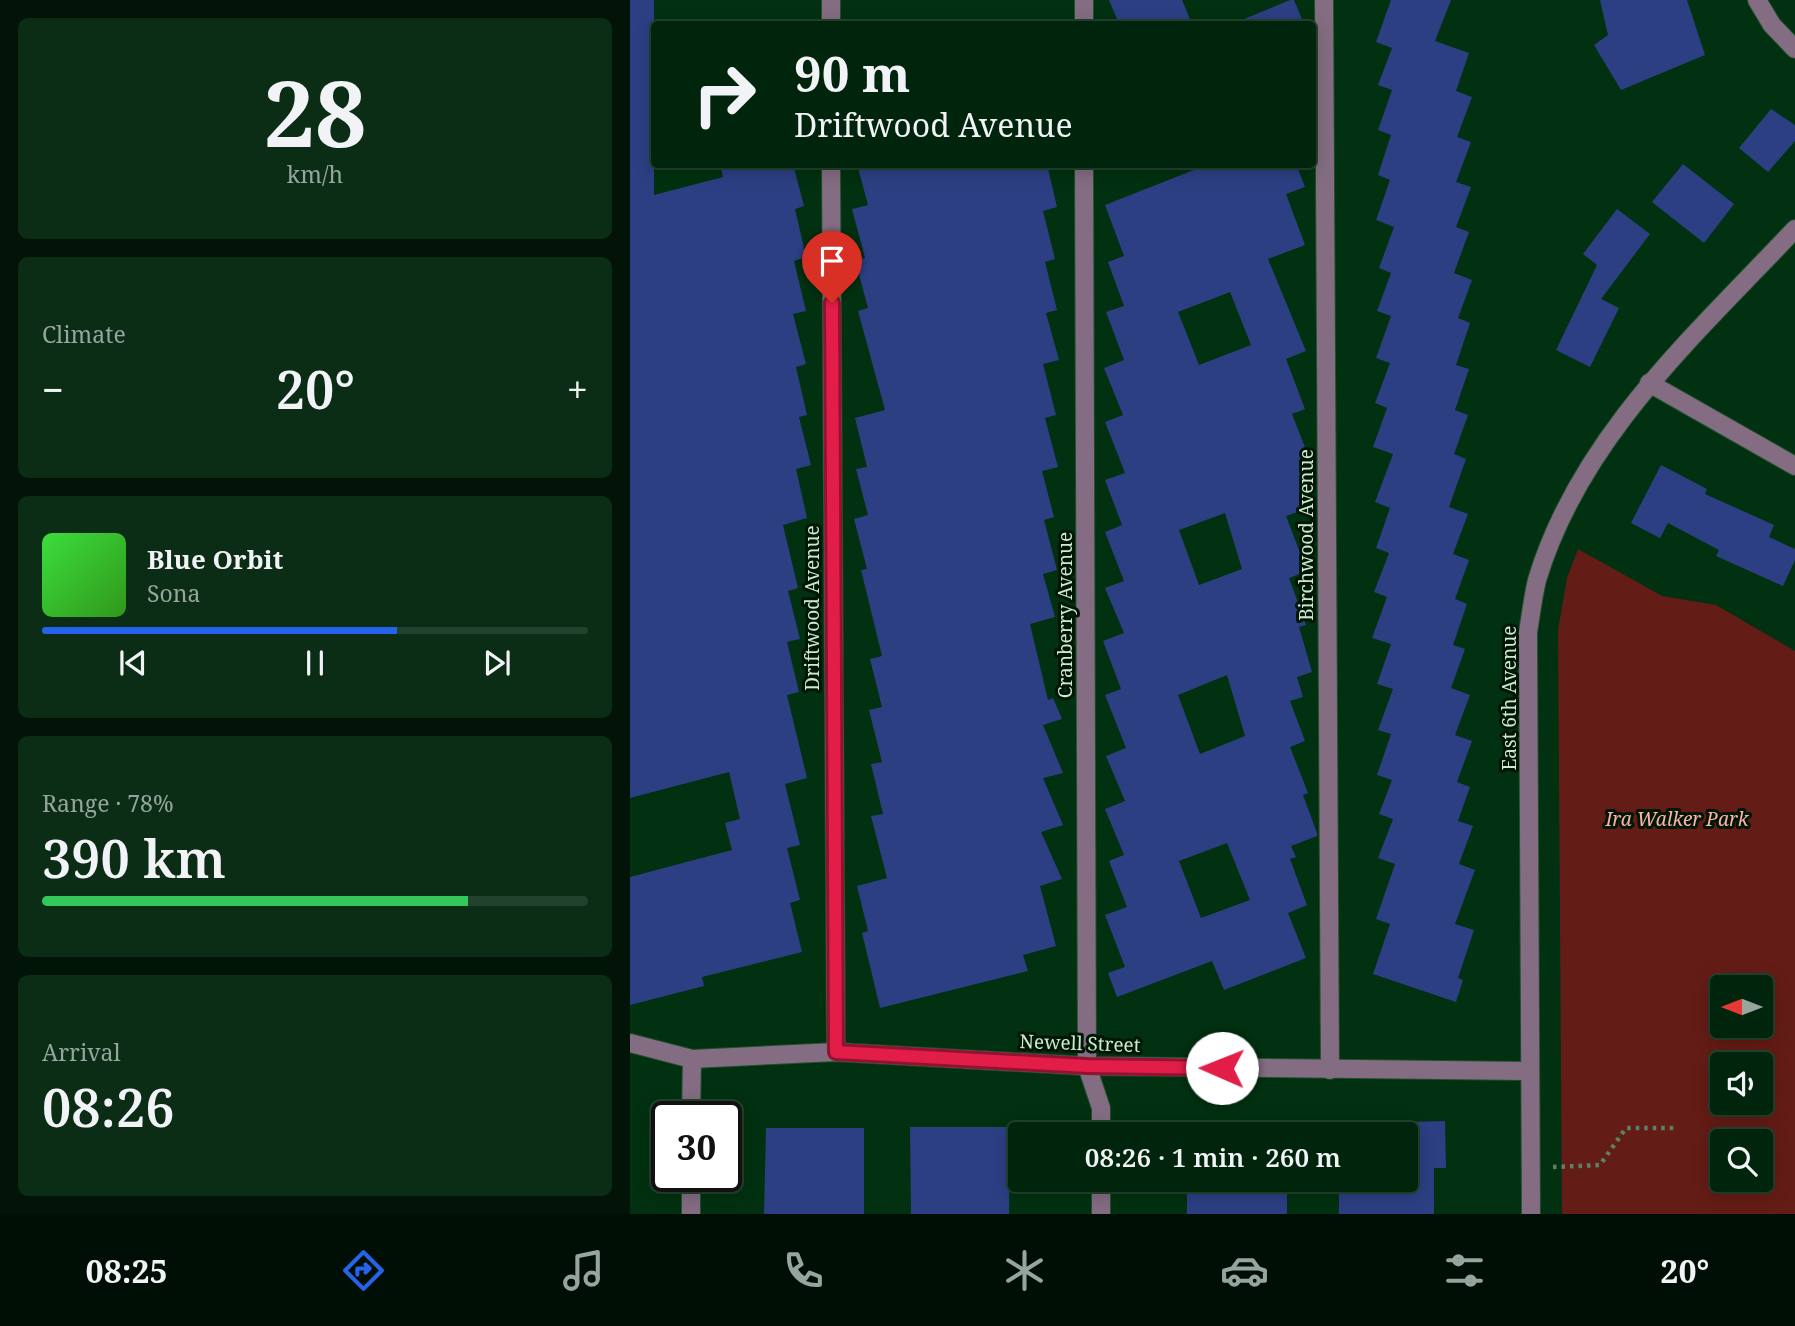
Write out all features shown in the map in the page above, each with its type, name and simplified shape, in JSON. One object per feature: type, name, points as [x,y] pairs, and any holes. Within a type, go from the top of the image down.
[{"type":"street","points":[[831,0],[831,21]]},
{"type":"street","points":[[1084,0],[1084,21]]},
{"type":"street","name":"Birchwood Avenue","points":[[1324,0],[1330,1070]]},
{"type":"street","points":[[1757,0],[1772,24],[1795,49]]},
{"type":"street","name":"Driftwood Avenue","points":[[831,168],[836,1052]]},
{"type":"street","name":"Cranberry Avenue","points":[[1084,168],[1087,1066],[1101,1108],[1101,1122]]},
{"type":"street","name":"East 6th Avenue","points":[[1531,1214],[1528,632],[1537,581],[1558,526],[1592,461],[1649,383],[1795,229]]},
{"type":"street","points":[[1649,383],[1795,466]]},
{"type":"street","name":"Newell Street","points":[[630,1043],[692,1059],[836,1052],[1087,1066],[1530,1070]]},
{"type":"street","points":[[691,1101],[692,1059]]},
{"type":"street","points":[[691,1192],[691,1214]]},
{"type":"street","points":[[1101,1192],[1101,1214]]},
{"type":"path","points":[[1552,1167],[1600,1165],[1626,1128],[1674,1128]]},
{"type":"green space","name":"Ira Walker Park","points":[[1578,549],[1662,596],[1716,605],[1795,651],[1795,1214],[1562,1214],[1558,630],[1567,578]]},
{"type":"building","points":[[630,0],[654,0],[654,21],[651,21],[651,168],[654,168],[654,195],[723,177],[721,168],[794,168],[804,206],[795,209],[806,257],[794,261],[806,311],[793,314],[806,364],[796,367],[807,415],[799,417],[811,465],[796,469],[807,518],[783,525],[798,588],[788,591],[800,639],[787,642],[799,692],[787,695],[807,778],[785,784],[800,845],[787,848],[800,900],[790,903],[802,952],[702,977],[704,986],[630,1005],[630,877],[732,850],[725,823],[740,819],[729,772],[630,798]]},
{"type":"building","points":[[1109,0],[1182,0],[1191,21],[1118,21]]},
{"type":"building","points":[[1294,0],[1303,21],[1239,21]]},
{"type":"building","points":[[1391,0],[1451,0],[1435,41],[1469,53],[1456,91],[1472,97],[1457,137],[1471,142],[1456,182],[1471,187],[1456,227],[1469,232],[1454,273],[1472,280],[1458,318],[1470,323],[1456,365],[1469,369],[1455,410],[1468,415],[1454,454],[1466,459],[1449,507],[1468,514],[1453,554],[1469,560],[1455,599],[1467,604],[1453,645],[1465,649],[1451,688],[1470,695],[1455,735],[1472,741],[1457,782],[1470,787],[1458,821],[1473,826],[1459,864],[1475,870],[1455,924],[1474,930],[1458,978],[1463,980],[1456,1002],[1373,974],[1390,924],[1376,919],[1395,864],[1378,858],[1393,819],[1379,814],[1392,780],[1377,775],[1391,734],[1378,730],[1393,689],[1377,684],[1391,644],[1372,638],[1387,597],[1374,592],[1389,553],[1376,548],[1390,508],[1375,502],[1393,454],[1373,447],[1387,408],[1375,403],[1390,363],[1376,358],[1391,316],[1377,311],[1391,273],[1379,268],[1394,227],[1376,220],[1390,180],[1378,175],[1391,135],[1378,130],[1392,90],[1378,85],[1392,48],[1376,42]]},
{"type":"building","points":[[1600,0],[1687,0],[1705,55],[1621,90],[1594,45],[1608,35]]},
{"type":"building","points":[[1771,109],[1795,125],[1795,141],[1768,172],[1739,148]]},
{"type":"building","points":[[1683,164],[1734,204],[1704,243],[1652,202]]},
{"type":"building","points":[[858,168],[1048,168],[1057,207],[1043,211],[1055,259],[1045,262],[1057,310],[1046,313],[1059,360],[1043,364],[1056,415],[1045,418],[1058,467],[1042,471],[1054,517],[1044,520],[1057,570],[1043,574],[1055,617],[1030,624],[1048,700],[1053,698],[1062,719],[1043,725],[1063,773],[1043,778],[1063,825],[1041,832],[1062,879],[1040,886],[1056,946],[1023,955],[1028,971],[880,1008],[862,933],[868,931],[857,886],[887,878],[871,816],[883,814],[871,764],[882,762],[869,710],[882,707],[870,659],[882,656],[861,570],[867,569],[854,519],[868,515],[856,469],[867,467],[855,418],[885,410],[858,311],[868,308],[855,260],[865,258],[852,209],[868,205]]},
{"type":"building","points":[[1199,168],[1298,168],[1305,187],[1286,194],[1305,245],[1268,259],[1306,351],[1286,359],[1305,409],[1292,414],[1310,460],[1301,464],[1315,503],[1315,506],[1286,516],[1307,571],[1289,578],[1306,625],[1299,627],[1312,672],[1297,677],[1303,697],[1290,701],[1305,741],[1290,747],[1308,793],[1303,795],[1317,836],[1291,846],[1296,857],[1290,859],[1307,905],[1288,913],[1306,958],[1224,990],[1212,961],[1117,997],[1108,973],[1125,967],[1105,915],[1127,907],[1109,861],[1124,855],[1105,809],[1125,801],[1106,756],[1126,748],[1105,695],[1121,689],[1103,641],[1124,633],[1105,588],[1124,581],[1105,532],[1122,525],[1105,480],[1125,473],[1105,422],[1123,415],[1104,368],[1124,360],[1106,312],[1124,306],[1108,262],[1124,256],[1105,205]],"holes":[[[1230,292],[1251,345],[1199,365],[1178,312]],[[1225,513],[1242,569],[1199,585],[1179,530]],[[1227,675],[1245,736],[1200,754],[1178,695]],[[1227,843],[1250,900],[1201,918],[1179,861]]]},
{"type":"building","points":[[1617,209],[1650,234],[1601,299],[1619,308],[1590,367],[1556,350],[1597,265],[1583,254]]},
{"type":"building","points":[[1661,465],[1707,489],[1705,494],[1774,525],[1769,537],[1795,549],[1795,560],[1783,586],[1716,556],[1719,550],[1668,523],[1660,538],[1631,523]]},
{"type":"building","points":[[1445,1121],[1446,1168],[1434,1168],[1434,1214],[1339,1214],[1339,1192],[1418,1192],[1418,1122],[1405,1122]]},
{"type":"building","points":[[910,1127],[1008,1127],[1009,1214],[911,1214]]},
{"type":"building","points":[[766,1128],[864,1128],[864,1214],[764,1214]]},
{"type":"building","points":[[1187,1192],[1287,1192],[1287,1214],[1187,1214]]},
{"type":"route","points":[[832,303],[836,1052],[1087,1066],[1222,1068]]}]
